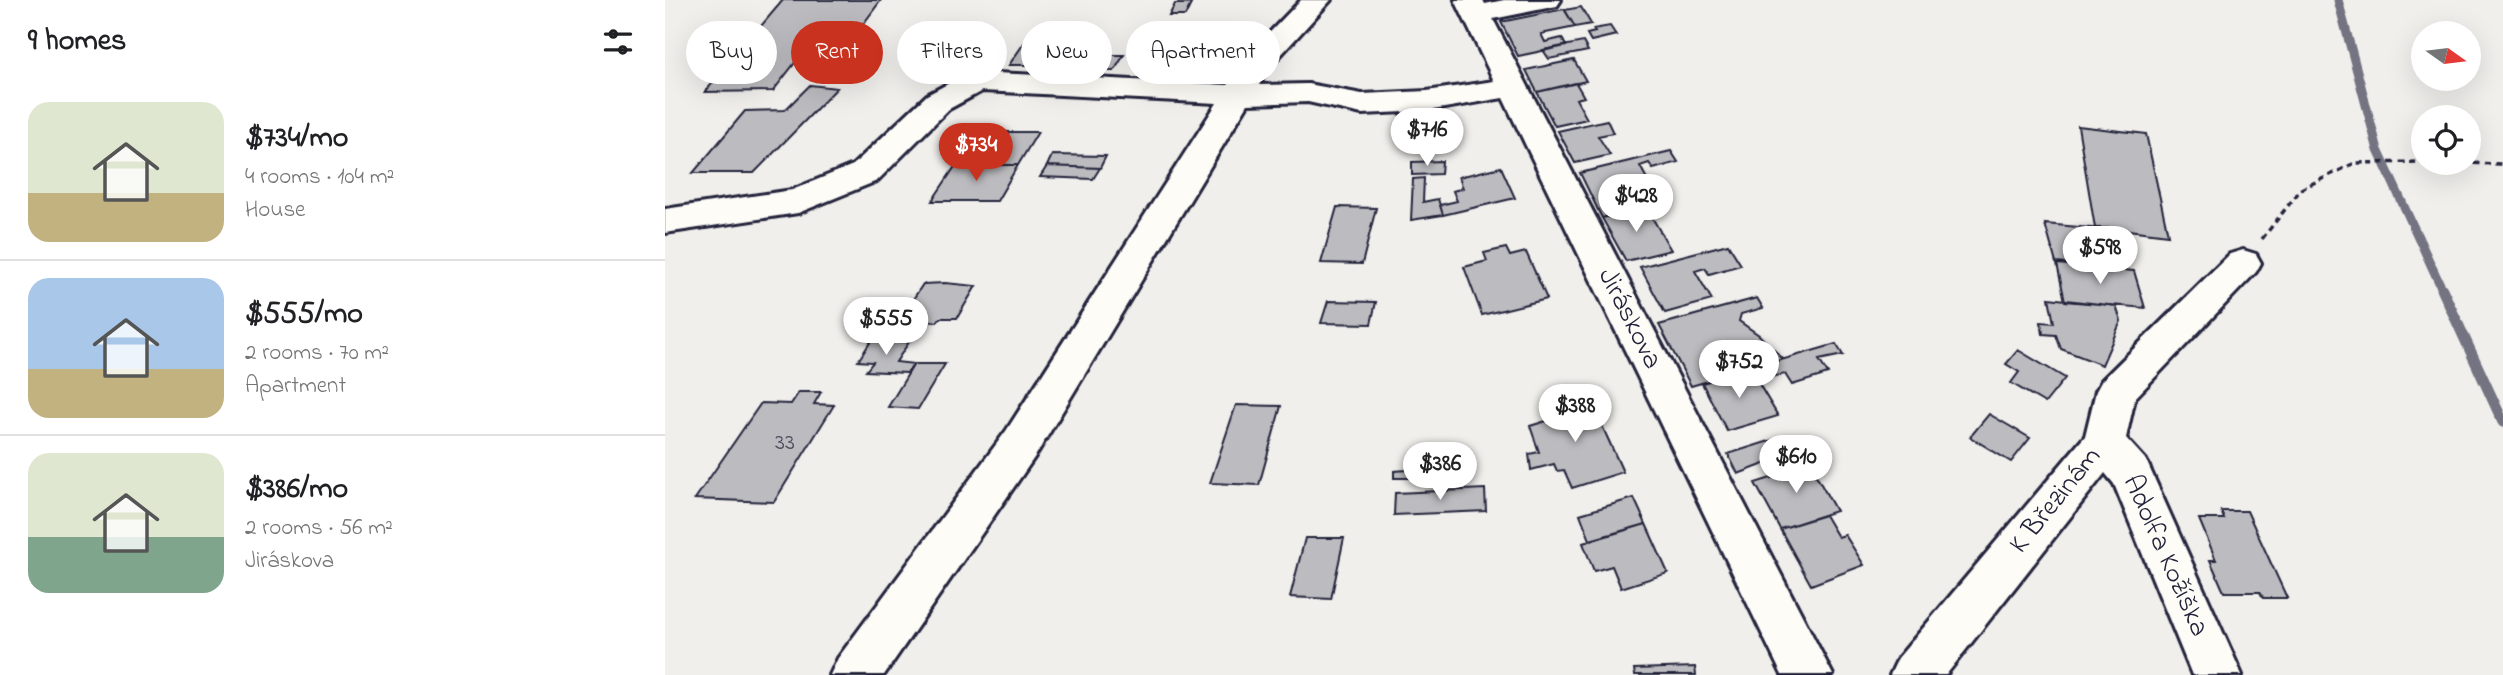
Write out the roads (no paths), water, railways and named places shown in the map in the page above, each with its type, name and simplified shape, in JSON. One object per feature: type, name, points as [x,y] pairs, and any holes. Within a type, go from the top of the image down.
[{"type":"street","points":[[855,675],[1021,443],[1135,263],[1235,95],[1257,63],[1317,0]]},
{"type":"street","points":[[1472,7],[1547,0]]},
{"type":"street","name":"Jiráskova","points":[[1472,7],[1808,675]]},
{"type":"street","points":[[665,221],[798,201],[865,173],[938,103],[977,82],[1235,95],[1308,93],[1361,104],[1427,102],[1513,87]]},
{"type":"street","name":"K Březinám","points":[[1915,675],[2104,443],[2116,391],[2243,263]]},
{"type":"street","name":"Adolfa Kožíška","points":[[2104,443],[2131,473],[2217,675]]},
{"type":"waterway","points":[[2338,0],[2378,150],[2443,291]]},
{"type":"waterway","points":[[2442,289],[2503,422]]}]
